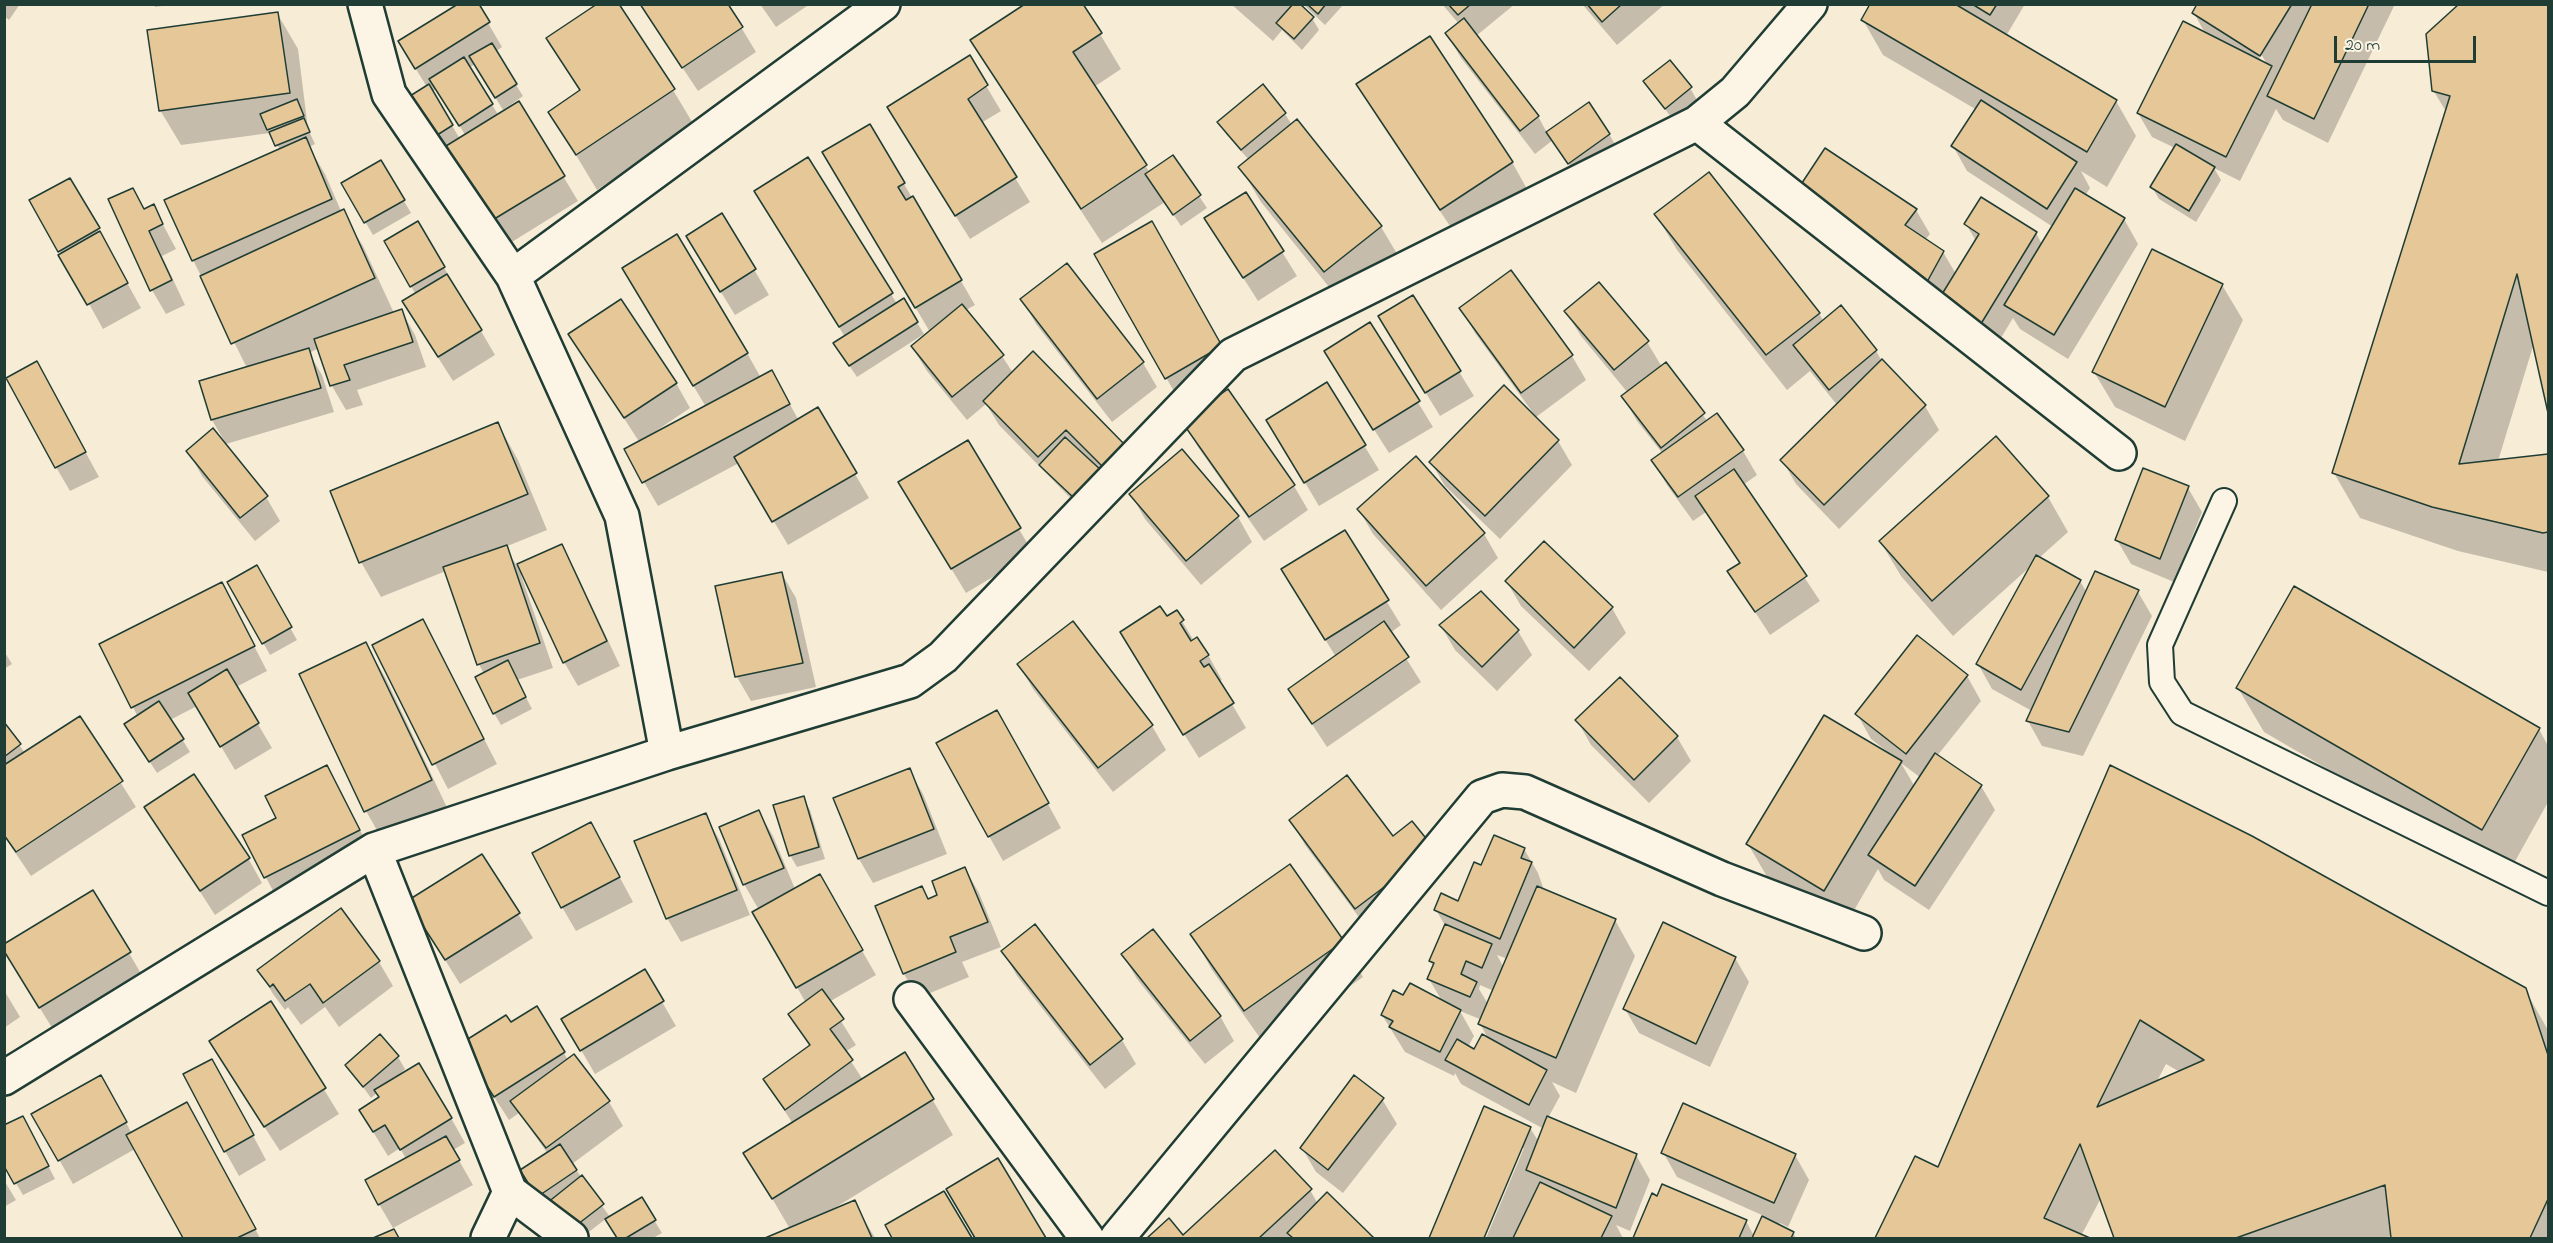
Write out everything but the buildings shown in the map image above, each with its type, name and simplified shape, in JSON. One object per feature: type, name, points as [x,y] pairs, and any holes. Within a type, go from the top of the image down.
[{"type":"street","points":[[365,4],[389,94],[513,276],[621,516],[667,753]]},
{"type":"street","points":[[513,276],[883,4]]},
{"type":"street","points":[[4,1078],[374,850],[667,753],[910,681],[943,657],[1233,355],[1697,123],[1735,92],[1810,4]]},
{"type":"street","points":[[1697,123],[2119,453]]},
{"type":"street","points":[[1117,1239],[1482,797],[1502,790],[1525,792],[1722,879],[1864,933]]},
{"type":"street","points":[[374,850],[510,1192],[571,1239]]},
{"type":"street","points":[[911,999],[1087,1239]]},
{"type":"street","points":[[488,1239],[510,1192]]},
{"type":"lane","points":[[2224,501],[2160,645],[2162,682],[2182,713],[2548,893]]}]
